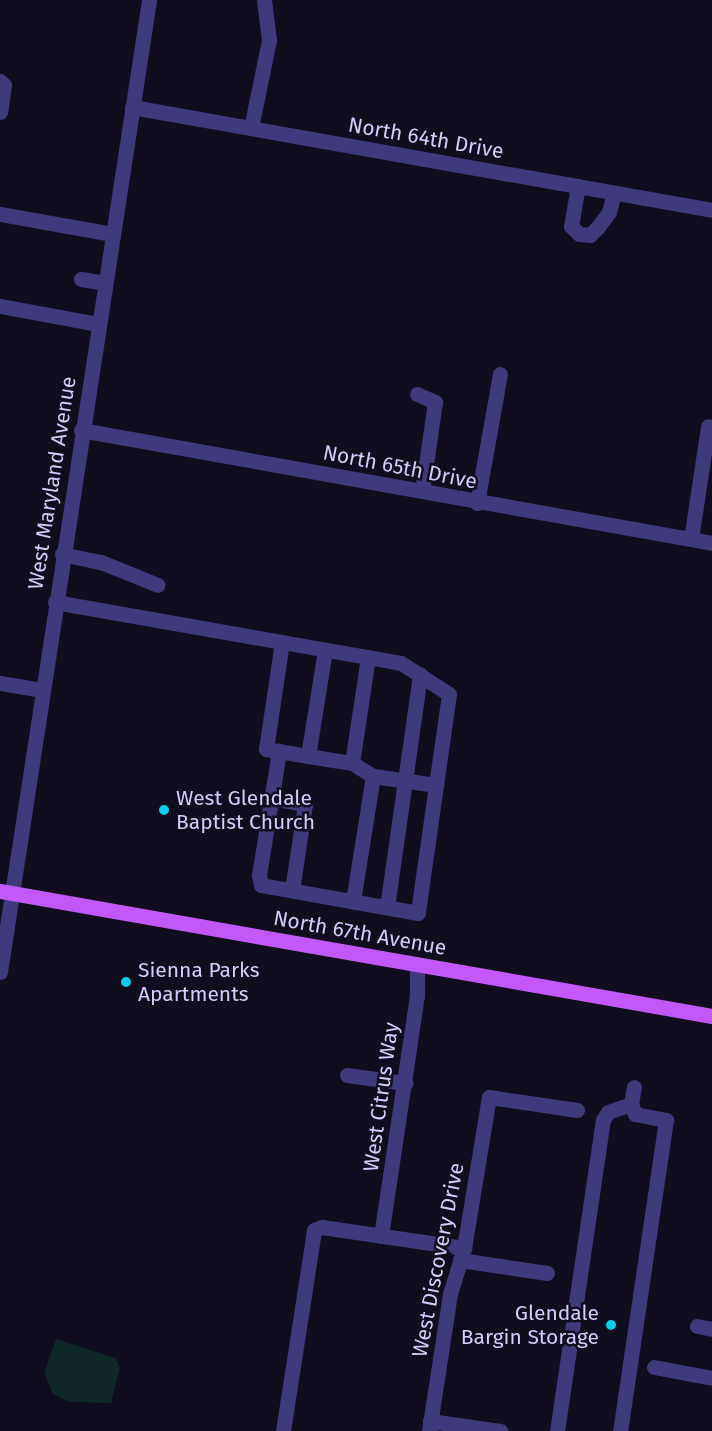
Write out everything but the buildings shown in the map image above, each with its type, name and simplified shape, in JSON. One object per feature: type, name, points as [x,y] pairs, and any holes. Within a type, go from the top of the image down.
[{"type":"main road","name":"North 67th Avenue","points":[[5,892],[712,1017]]},
{"type":"street","name":"West Maryland Avenue","points":[[0,972],[5,892],[42,690],[149,0]]},
{"type":"street","points":[[251,128],[269,40],[264,0]]},
{"type":"street","points":[[0,81],[4,85],[0,112]]},
{"type":"street","name":"North 64th Drive","points":[[132,107],[712,210]]},
{"type":"street","points":[[578,186],[571,226],[579,234],[590,235],[598,227],[609,212],[614,193]]},
{"type":"street","points":[[0,214],[112,234]]},
{"type":"street","points":[[81,279],[105,283]]},
{"type":"street","points":[[0,306],[98,324]]},
{"type":"street","points":[[477,503],[500,374]]},
{"type":"street","points":[[417,394],[435,402],[422,491]]},
{"type":"street","points":[[691,539],[708,426]]},
{"type":"street","name":"North 65th Drive","points":[[81,430],[422,491],[477,503],[712,543]]},
{"type":"street","points":[[62,554],[101,562],[158,585]]},
{"type":"street","points":[[55,602],[401,663],[448,694],[418,913],[261,885],[259,875],[279,751]]},
{"type":"street","points":[[282,642],[266,749],[352,763],[373,776],[436,785]]},
{"type":"street","points":[[308,756],[325,650]]},
{"type":"street","points":[[352,763],[368,657]]},
{"type":"street","points":[[387,907],[420,674]]},
{"type":"street","points":[[0,683],[42,690]]},
{"type":"street","points":[[353,901],[373,776]]},
{"type":"street","points":[[271,798],[305,804],[292,890]]},
{"type":"street","name":"West Citrus Way","points":[[381,1236],[417,996],[417,965]]},
{"type":"street","points":[[347,1075],[405,1083]]},
{"type":"street","points":[[620,1431],[666,1120],[635,1114],[631,1104],[634,1087]]},
{"type":"street","name":"West Discovery Drive","points":[[429,1426],[450,1294],[462,1254],[489,1097],[577,1110]]},
{"type":"street","points":[[557,1431],[603,1120],[608,1112],[631,1104]]},
{"type":"street","points":[[282,1431],[314,1230],[322,1227],[381,1236],[547,1273]]},
{"type":"street","points":[[654,1367],[712,1378]]},
{"type":"street","points":[[429,1426],[500,1431]]},
{"type":"green space","points":[[56,1339],[115,1358],[120,1367],[111,1403],[69,1402],[53,1394],[44,1373]]},
{"type":"place","name":"West Glendale Baptist Church","points":[[164,810]]},
{"type":"place","name":"Sienna Parks Apartments","points":[[126,982]]},
{"type":"place","name":"Glendale Bargin Storage","points":[[611,1325]]}]
